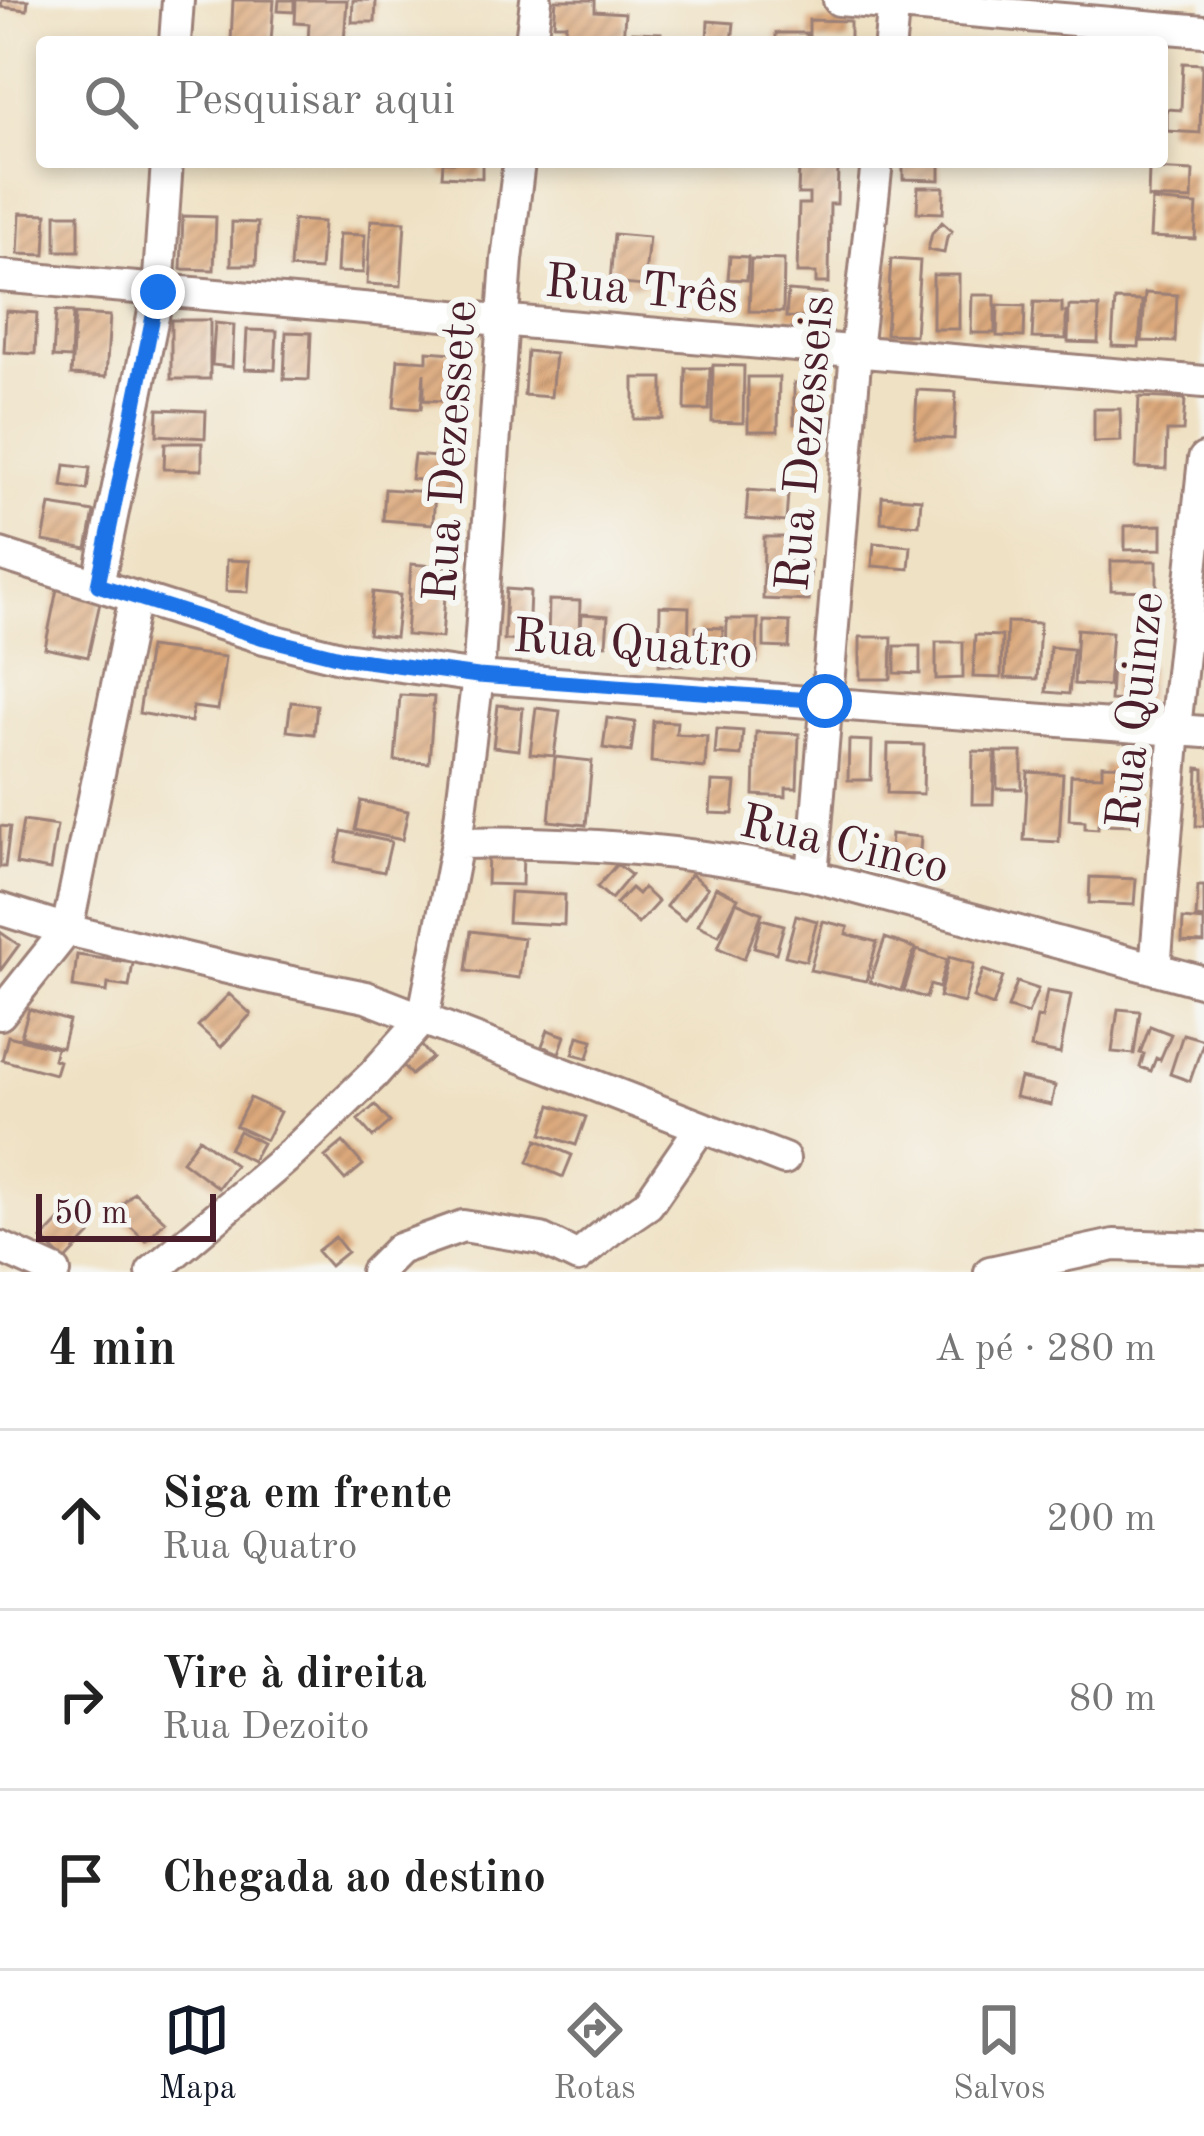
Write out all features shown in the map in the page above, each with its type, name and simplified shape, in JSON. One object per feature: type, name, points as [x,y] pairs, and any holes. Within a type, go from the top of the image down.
[{"type":"street","points":[[175,36],[178,0]]},
{"type":"street","points":[[532,36],[536,0]]},
{"type":"street","points":[[839,0],[1204,32]]},
{"type":"street","points":[[891,36],[894,3]]},
{"type":"street","points":[[98,585],[158,292],[167,168]]},
{"type":"street","name":"Rua Dezessete","points":[[423,1019],[457,843],[478,676],[502,321],[518,168]]},
{"type":"street","name":"Rua Dezesseis","points":[[812,876],[856,351],[876,168]]},
{"type":"street","name":"Rua Três","points":[[0,276],[1204,382]]},
{"type":"street","name":"Rua Quinze","points":[[1155,969],[1190,731],[1204,459]]},
{"type":"street","name":"Rua Quatro","points":[[0,554],[264,638],[344,658],[478,676],[1190,731]]},
{"type":"street","points":[[0,1013],[67,930],[136,597]]},
{"type":"street","name":"Rua Cinco","points":[[457,843],[675,852],[752,863],[1204,982]]},
{"type":"street","points":[[0,909],[67,930],[366,997],[784,1159]]},
{"type":"street","points":[[152,1272],[292,1153],[423,1019]]},
{"type":"street","points":[[376,1272],[399,1249],[463,1226],[541,1239],[578,1257],[648,1204],[701,1127]]},
{"type":"street","points":[[990,1272],[1114,1245],[1204,1247]]},
{"type":"street","points":[[0,1247],[55,1272]]},
{"type":"building","points":[[2,0],[28,0],[27,10],[1,7]]},
{"type":"building","points":[[233,0],[274,0],[271,36],[231,36]]},
{"type":"building","points":[[279,0],[294,0],[294,12],[278,11]]},
{"type":"building","points":[[296,0],[347,0],[344,36],[308,36],[309,24],[295,23]]},
{"type":"building","points":[[353,0],[376,0],[375,22],[352,22]]},
{"type":"building","points":[[556,0],[595,0],[595,11],[625,13],[623,36],[565,36],[566,24],[554,24]]},
{"type":"building","points":[[809,20],[850,21],[850,36],[809,36]]},
{"type":"building","points":[[708,21],[734,23],[733,36],[707,36]]},
{"type":"building","points":[[632,32],[661,33],[661,36],[632,36]]},
{"type":"building","points":[[1183,63],[1202,64],[1200,133],[1168,131],[1168,109],[1181,110]]},
{"type":"building","points":[[443,168],[482,168],[482,178],[442,176]]},
{"type":"building","points":[[799,168],[838,169],[837,204],[830,204],[829,283],[816,283],[816,273],[797,273],[799,204],[809,204],[809,194],[798,194]]},
{"type":"building","points":[[903,168],[940,168],[940,180],[903,179]]},
{"type":"building","points":[[1149,169],[1193,171],[1192,200],[1148,198]]},
{"type":"building","points":[[918,187],[944,187],[943,213],[917,212]]},
{"type":"building","points":[[1152,201],[1197,205],[1195,239],[1150,237]]},
{"type":"building","points":[[20,213],[47,214],[45,255],[18,254]]},
{"type":"building","points":[[56,214],[79,214],[79,251],[56,251]]},
{"type":"building","points":[[183,216],[216,217],[214,270],[181,269]]},
{"type":"building","points":[[293,220],[323,222],[320,270],[290,268]]},
{"type":"building","points":[[371,220],[405,222],[401,286],[367,284]]},
{"type":"building","points":[[232,222],[258,223],[256,265],[231,265]]},
{"type":"building","points":[[942,222],[952,231],[944,253],[928,250],[932,233]]},
{"type":"building","points":[[339,234],[365,235],[363,273],[337,272]]},
{"type":"building","points":[[614,234],[649,237],[644,286],[610,283]]},
{"type":"building","points":[[730,256],[748,257],[747,280],[728,279]]},
{"type":"building","points":[[751,259],[784,260],[783,312],[749,311]]},
{"type":"building","points":[[891,259],[920,261],[915,335],[886,334]]},
{"type":"building","points":[[933,275],[959,275],[959,329],[933,329]]},
{"type":"building","points":[[788,291],[826,294],[824,319],[786,317]]},
{"type":"building","points":[[1145,293],[1177,295],[1175,342],[1142,341]]},
{"type":"building","points":[[972,295],[995,295],[995,333],[971,333]]},
{"type":"building","points":[[1115,300],[1142,301],[1139,347],[1112,346]]},
{"type":"building","points":[[1034,302],[1062,303],[1066,339],[1032,338]]},
{"type":"building","points":[[998,305],[1025,306],[1024,337],[997,336]]},
{"type":"building","points":[[1069,306],[1099,307],[1098,343],[1068,342]]},
{"type":"building","points":[[6,311],[37,313],[35,354],[4,352]]},
{"type":"building","points":[[56,311],[73,312],[71,358],[53,357]]},
{"type":"building","points":[[75,314],[110,316],[106,377],[71,375]]},
{"type":"building","points":[[171,320],[210,320],[210,379],[171,379]]},
{"type":"building","points":[[215,323],[234,325],[232,367],[212,365]]},
{"type":"building","points":[[247,330],[277,331],[275,370],[245,369]]},
{"type":"building","points":[[286,332],[311,333],[309,380],[284,379]]},
{"type":"building","points":[[427,351],[465,354],[462,402],[424,400],[424,373],[421,409],[394,407],[398,359],[427,361]]},
{"type":"building","points":[[527,351],[555,354],[551,397],[524,395]]},
{"type":"building","points":[[713,365],[744,366],[743,423],[712,422]]},
{"type":"building","points":[[686,368],[710,368],[709,410],[685,410]]},
{"type":"building","points":[[748,377],[779,377],[778,431],[748,431]]},
{"type":"building","points":[[634,378],[663,378],[663,419],[634,419]]},
{"type":"building","points":[[794,383],[823,383],[824,423],[794,424]]},
{"type":"building","points":[[917,390],[956,392],[954,439],[915,437]]},
{"type":"building","points":[[1139,397],[1185,399],[1183,431],[1167,431],[1166,469],[1136,468]]},
{"type":"building","points":[[158,409],[206,411],[205,438],[157,435]]},
{"type":"building","points":[[1094,409],[1120,409],[1121,441],[1094,442]]},
{"type":"building","points":[[165,443],[202,443],[202,470],[164,469]]},
{"type":"building","points":[[414,455],[458,459],[454,493],[435,491],[433,524],[383,520],[385,489],[430,492],[431,481],[411,479]]},
{"type":"building","points":[[65,465],[90,468],[87,490],[62,486]]},
{"type":"building","points":[[748,490],[788,493],[786,522],[746,519]]},
{"type":"building","points":[[882,496],[921,499],[919,525],[881,522]]},
{"type":"building","points":[[50,505],[94,512],[87,549],[43,541]]},
{"type":"building","points":[[1162,525],[1162,549],[1125,550],[1125,526]]},
{"type":"building","points":[[764,537],[792,537],[792,558],[779,559],[811,561],[809,601],[763,599]]},
{"type":"building","points":[[874,543],[911,546],[909,569],[872,566]]},
{"type":"building","points":[[227,560],[250,561],[248,592],[226,591]]},
{"type":"building","points":[[1111,561],[1157,561],[1157,591],[1111,590]]},
{"type":"building","points":[[411,564],[447,567],[442,638],[406,635]]},
{"type":"building","points":[[57,589],[101,598],[88,657],[45,648]]},
{"type":"building","points":[[506,589],[530,591],[528,641],[504,640]]},
{"type":"building","points":[[373,592],[400,595],[395,637],[368,634]]},
{"type":"building","points":[[549,600],[580,601],[579,643],[548,643]]},
{"type":"building","points":[[660,606],[689,607],[688,665],[659,665]]},
{"type":"building","points":[[582,614],[608,616],[606,645],[580,643]]},
{"type":"building","points":[[727,619],[758,619],[757,663],[726,663]]},
{"type":"building","points":[[764,621],[790,622],[789,648],[764,647]]},
{"type":"building","points":[[1007,622],[1040,623],[1037,679],[1005,678]]},
{"type":"building","points":[[696,627],[723,628],[722,657],[695,655]]},
{"type":"building","points":[[1077,629],[1112,632],[1108,686],[1074,684]]},
{"type":"building","points":[[975,635],[1002,636],[1001,678],[973,677]]},
{"type":"building","points":[[860,637],[892,637],[891,679],[860,679]]},
{"type":"building","points":[[936,642],[963,642],[963,678],[936,679]]},
{"type":"building","points":[[895,646],[920,646],[920,674],[895,673]]},
{"type":"building","points":[[149,647],[225,657],[218,710],[193,707],[191,722],[139,713]]},
{"type":"building","points":[[1050,647],[1073,649],[1069,694],[1046,692]]},
{"type":"building","points":[[1112,663],[1150,665],[1148,702],[1110,700]]},
{"type":"building","points":[[400,695],[434,697],[429,763],[395,761]]},
{"type":"building","points":[[291,702],[317,705],[314,734],[287,731]]},
{"type":"building","points":[[498,705],[523,708],[519,750],[493,747]]},
{"type":"building","points":[[536,708],[560,711],[554,756],[530,754]]},
{"type":"building","points":[[607,718],[635,722],[631,752],[603,748]]},
{"type":"building","points":[[653,721],[677,722],[676,734],[707,736],[705,768],[651,762]]},
{"type":"building","points":[[717,729],[743,731],[741,756],[715,754]]},
{"type":"building","points":[[756,732],[799,734],[797,788],[786,788],[786,797],[754,795]]},
{"type":"building","points":[[849,740],[872,741],[871,780],[848,780]]},
{"type":"building","points":[[888,744],[924,745],[923,794],[887,793]]},
{"type":"building","points":[[973,751],[995,752],[993,804],[972,804]]},
{"type":"building","points":[[997,752],[1022,752],[1022,789],[997,789]]},
{"type":"building","points":[[555,757],[592,761],[586,825],[549,821]]},
{"type":"building","points":[[1102,765],[1138,766],[1135,825],[1098,824],[1098,829],[1085,828],[1085,821],[1069,820],[1071,775],[1102,776]]},
{"type":"building","points":[[1198,768],[1204,769],[1204,826],[1196,826]]},
{"type":"building","points":[[1028,772],[1063,774],[1059,842],[1024,840]]},
{"type":"building","points":[[712,782],[736,783],[733,814],[710,813]]},
{"type":"building","points":[[361,801],[408,811],[402,840],[355,830]]},
{"type":"building","points":[[23,821],[57,826],[50,870],[16,864]]},
{"type":"building","points":[[0,826],[10,827],[5,867],[0,867]]},
{"type":"building","points":[[342,831],[391,842],[384,872],[335,862]]},
{"type":"building","points":[[891,834],[921,837],[918,878],[888,876]]},
{"type":"building","points":[[488,854],[523,854],[522,885],[487,884]]},
{"type":"building","points":[[617,864],[631,875],[611,899],[597,887]]},
{"type":"building","points":[[691,874],[708,888],[684,920],[666,906]]},
{"type":"building","points":[[1090,877],[1136,879],[1134,905],[1089,903]]},
{"type":"building","points":[[1198,886],[1204,886],[1204,919],[1196,918]]},
{"type":"building","points":[[716,887],[738,898],[719,935],[698,925]]},
{"type":"building","points":[[631,888],[638,894],[643,888],[658,902],[638,924],[616,904]]},
{"type":"building","points":[[510,892],[565,895],[564,925],[508,922]]},
{"type":"building","points":[[736,902],[762,913],[744,959],[718,948]]},
{"type":"building","points":[[796,915],[817,921],[806,961],[785,956]]},
{"type":"building","points":[[762,919],[784,925],[776,953],[754,947]]},
{"type":"building","points":[[1183,919],[1204,921],[1204,943],[1182,942]]},
{"type":"building","points":[[823,921],[848,927],[846,934],[877,942],[866,981],[810,970]]},
{"type":"building","points":[[471,931],[524,938],[519,978],[466,971]]},
{"type":"building","points":[[0,932],[19,945],[0,971]]},
{"type":"building","points":[[885,938],[915,948],[901,991],[870,982]]},
{"type":"building","points":[[917,950],[947,960],[939,988],[930,985],[926,998],[904,991]]},
{"type":"building","points":[[77,955],[133,963],[129,987],[108,984],[107,992],[73,987]]},
{"type":"building","points":[[949,957],[974,964],[964,1003],[939,997]]},
{"type":"building","points":[[983,970],[1003,977],[993,1006],[973,998]]},
{"type":"building","points":[[1017,982],[1038,989],[1028,1014],[1008,1008]]},
{"type":"building","points":[[1047,991],[1071,995],[1060,1054],[1031,1048]]},
{"type":"building","points":[[229,994],[251,1014],[221,1047],[198,1026]]},
{"type":"building","points":[[29,1009],[69,1021],[62,1048],[21,1036]]},
{"type":"building","points":[[1118,1009],[1140,1011],[1134,1054],[1112,1052]]},
{"type":"building","points":[[1150,1026],[1171,1034],[1151,1071],[1140,1067]]},
{"type":"building","points":[[548,1030],[565,1036],[559,1053],[542,1046]]},
{"type":"building","points":[[1183,1034],[1204,1040],[1190,1081],[1170,1074]]},
{"type":"building","points":[[8,1036],[56,1048],[55,1074],[2,1060]]},
{"type":"building","points":[[578,1036],[593,1040],[588,1058],[573,1054]]},
{"type":"building","points":[[421,1045],[432,1058],[411,1075],[401,1063]]},
{"type":"building","points":[[1020,1078],[1055,1086],[1051,1105],[1015,1097]]},
{"type":"building","points":[[250,1098],[280,1112],[266,1140],[236,1126]]},
{"type":"building","points":[[375,1105],[390,1122],[373,1137],[358,1120]]},
{"type":"building","points":[[551,1105],[586,1117],[576,1145],[542,1134]]},
{"type":"building","points":[[239,1131],[262,1143],[252,1161],[229,1149]]},
{"type":"building","points":[[199,1138],[235,1165],[218,1188],[182,1161]]},
{"type":"building","points":[[537,1140],[572,1155],[563,1177],[528,1162]]},
{"type":"building","points":[[343,1142],[363,1165],[345,1180],[325,1157]]},
{"type":"building","points":[[134,1192],[165,1221],[146,1241],[115,1212]]},
{"type":"building","points":[[67,1213],[90,1235],[65,1261],[42,1239]]},
{"type":"building","points":[[335,1237],[347,1252],[330,1266],[317,1251]]},
{"type":"route","points":[[158,292],[98,585],[344,658],[478,676],[825,701]]}]
